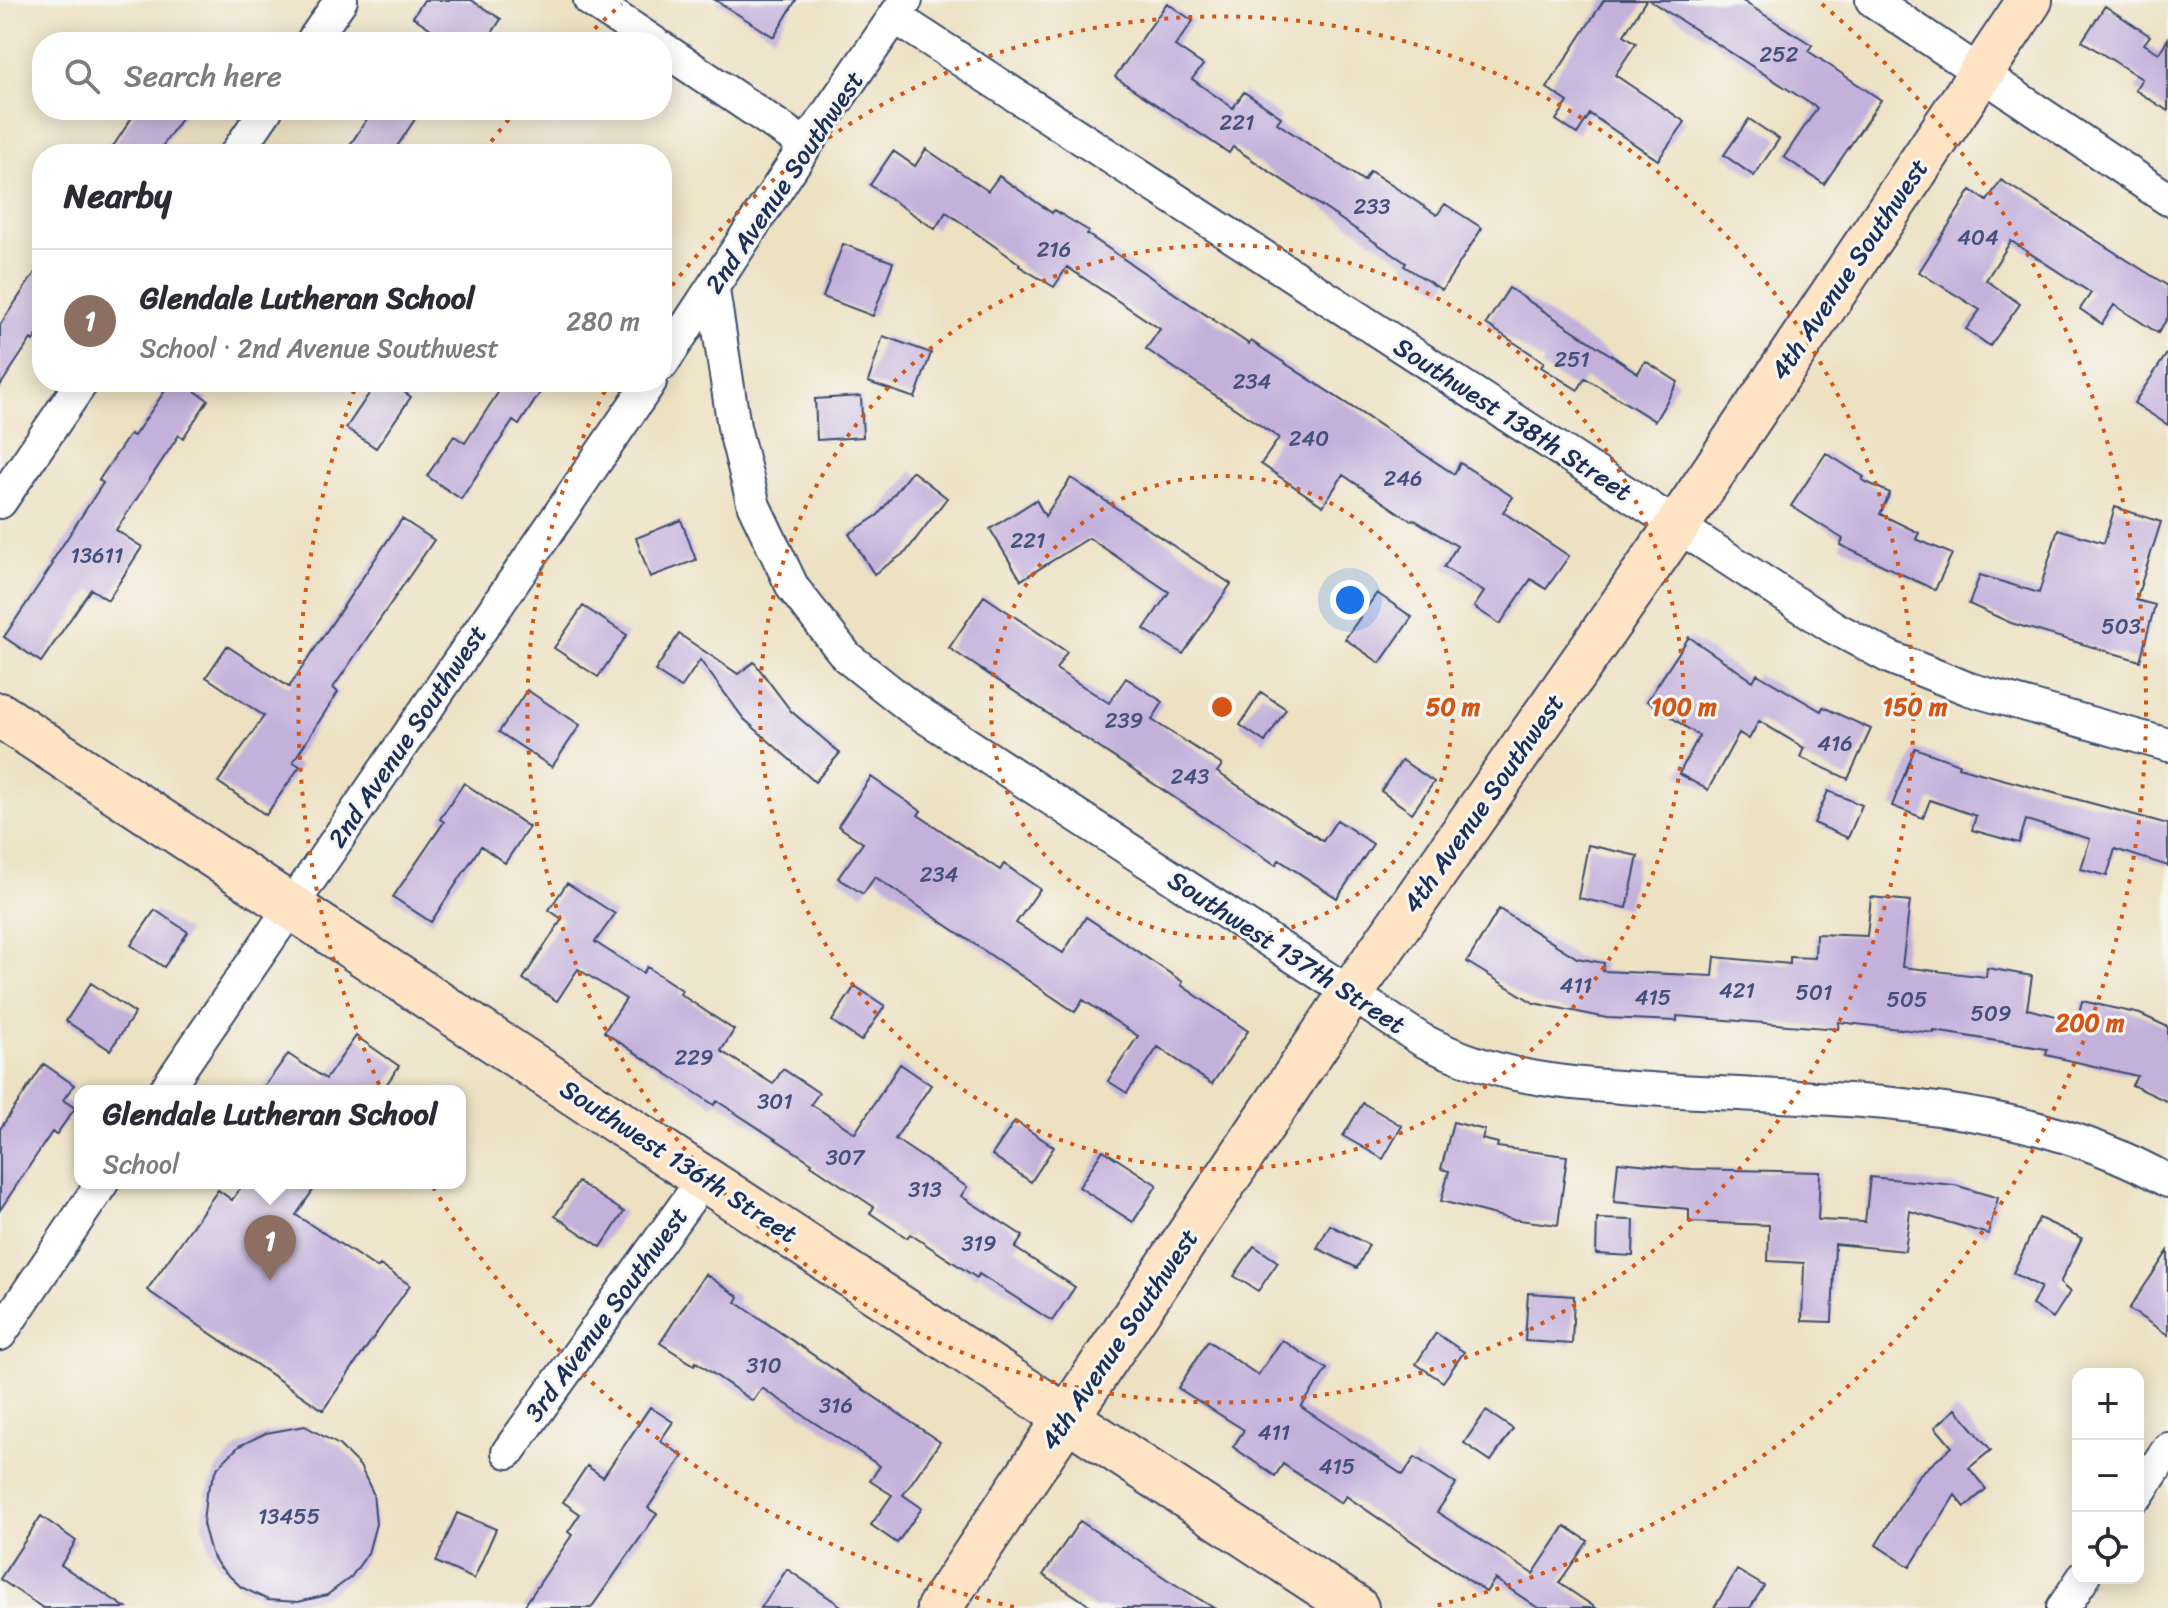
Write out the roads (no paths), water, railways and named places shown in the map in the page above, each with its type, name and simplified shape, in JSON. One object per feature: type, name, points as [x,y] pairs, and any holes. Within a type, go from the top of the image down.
[{"type":"street","points":[[319,32],[341,0]]},
{"type":"street","points":[[590,0],[638,32]]},
{"type":"street","points":[[1872,0],[2168,199]]},
{"type":"street","name":"4th Avenue Southwest","points":[[939,1608],[1351,993],[1677,526],[2030,0]]},
{"type":"street","name":"2nd Avenue Southwest","points":[[672,349],[806,145],[901,8]]},
{"type":"street","name":"Southwest 138th Street","points":[[901,8],[1833,627],[1889,657],[1969,689],[2168,745]]},
{"type":"street","points":[[672,55],[806,145]]},
{"type":"street","points":[[243,144],[259,120]]},
{"type":"street","name":"Southwest 137th Street","points":[[713,290],[734,427],[754,506],[793,588],[847,657],[910,707],[1422,1040],[1457,1058],[1498,1072],[1582,1085],[1896,1103],[2013,1121],[2082,1143],[2168,1181]]},
{"type":"street","points":[[0,502],[75,392]]},
{"type":"street","name":"2nd Avenue Southwest","points":[[169,1085],[643,392]]},
{"type":"street","name":"Southwest 136th Street","points":[[0,715],[1356,1608]]},
{"type":"street","name":"3rd Avenue Southwest","points":[[508,1452],[705,1177]]},
{"type":"street","points":[[0,1334],[98,1189]]},
{"type":"street","points":[[2144,1485],[2168,1449]]},
{"type":"place","name":"Glendale Lutheran School","points":[[270,1281]]}]
